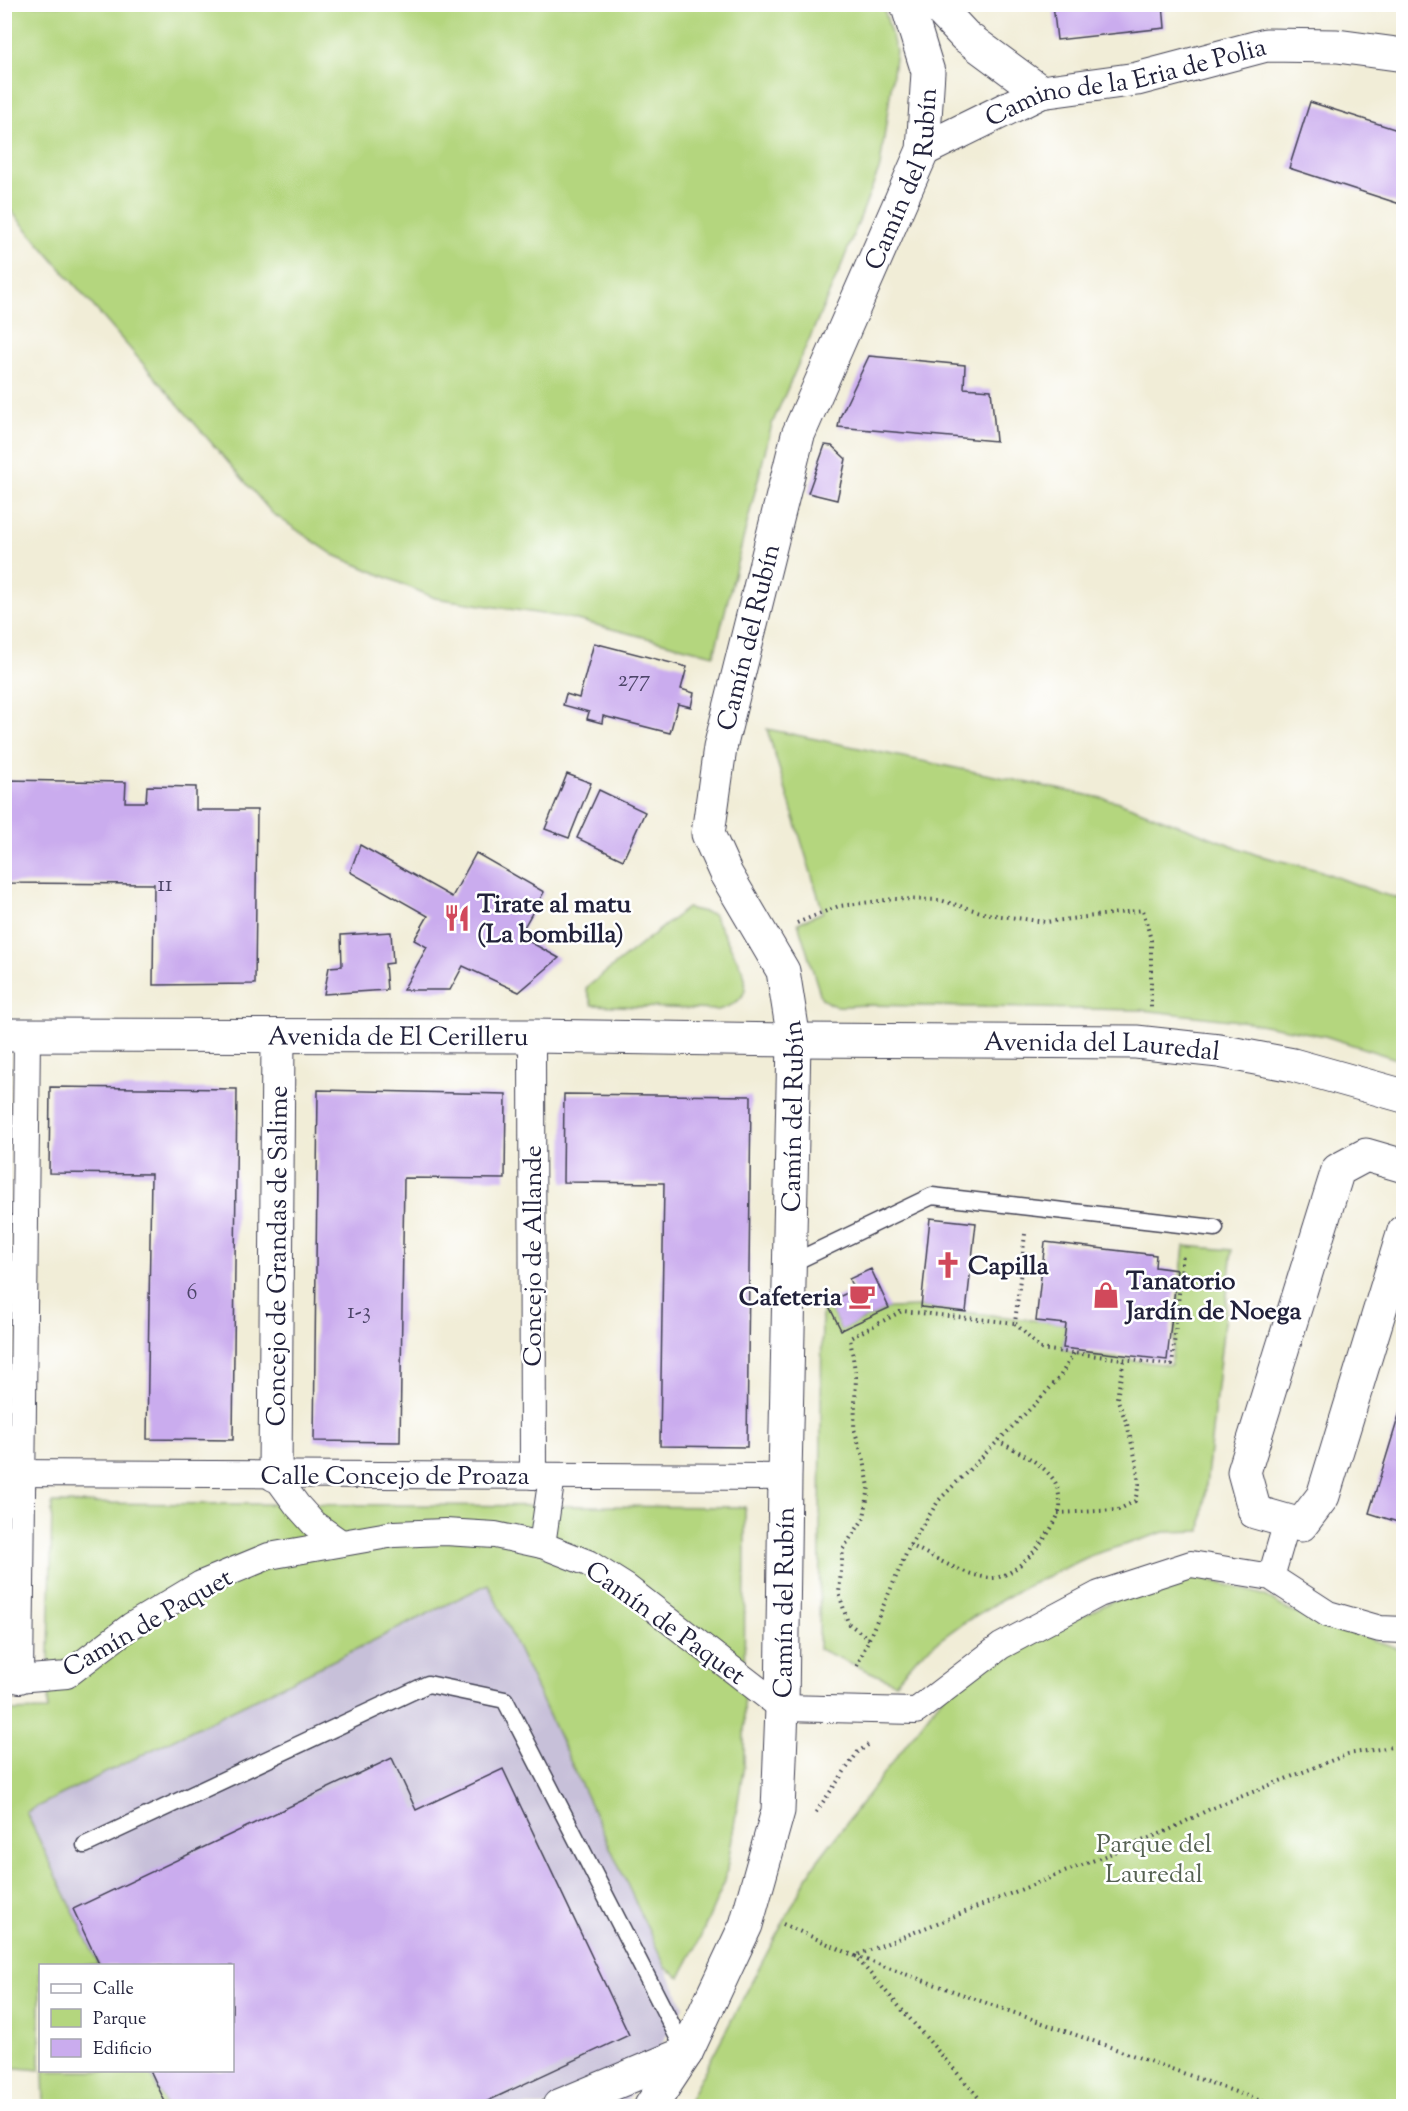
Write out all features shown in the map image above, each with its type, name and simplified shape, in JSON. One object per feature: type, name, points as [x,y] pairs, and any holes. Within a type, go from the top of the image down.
[{"type":"street","name":"Camín del Rubín","points":[[651,2106],[686,2053],[746,1925],[778,1811],[783,1708],[785,1477],[794,1040],[783,971],[726,874],[708,834],[720,748],[798,435],[923,150],[928,72],[907,4]]},
{"type":"street","points":[[935,4],[965,36],[1041,92]]},
{"type":"street","name":"Camino de la Eria de Polia","points":[[923,150],[1041,92],[1137,79],[1266,45],[1337,46],[1404,55]]},
{"type":"street","points":[[12,1680],[16,1035]]},
{"type":"street","name":"Avenida de El Cerilleru","points":[[16,1035],[532,1036],[794,1040]]},
{"type":"street","name":"Concejo de Grandas de Salime","points":[[275,1474],[278,1036]]},
{"type":"street","name":"Concejo de Allande","points":[[532,1036],[542,1545]]},
{"type":"street","name":"Avenida del Lauredal","points":[[794,1040],[1151,1044],[1219,1051],[1293,1065],[1404,1096]]},
{"type":"street","points":[[1404,1166],[1366,1155],[1338,1170],[1244,1472],[1255,1512],[1301,1525],[1323,1496],[1404,1231]]},
{"type":"street","name":"Calle Concejo de Proaza","points":[[13,1473],[785,1477]]},
{"type":"street","points":[[275,1474],[314,1524],[341,1543]]},
{"type":"street","points":[[1271,1577],[1287,1522]]},
{"type":"street","name":"Camín de Paquet","points":[[12,1680],[67,1675],[132,1626],[201,1584],[268,1556],[394,1534],[445,1532],[495,1535],[542,1545],[588,1563],[626,1587],[783,1708]]},
{"type":"street","points":[[783,1708],[916,1711],[1001,1646],[1099,1594],[1191,1564],[1271,1577],[1328,1614],[1380,1629],[1404,1630]]},
{"type":"street","points":[[560,2106],[686,2053]]},
{"type":"lane","points":[[790,1264],[932,1196],[1215,1228]]},
{"type":"lane","points":[[85,1845],[428,1684],[505,1700],[686,2053]]},
{"type":"path","points":[[763,936],[839,906],[894,899],[940,900],[987,914],[1046,922],[1143,910],[1150,940],[1151,1044]]},
{"type":"path","points":[[1015,1323],[1027,1207]]},
{"type":"path","points":[[869,1639],[848,1623],[839,1593],[843,1549],[864,1518],[869,1487],[864,1460],[854,1429],[855,1377],[850,1338],[902,1311],[1015,1323],[1040,1349],[1172,1365],[1184,1246]]},
{"type":"path","points":[[857,1666],[910,1545],[939,1500],[999,1442],[1059,1378],[1074,1353]]},
{"type":"path","points":[[1057,1514],[1118,1510],[1135,1501],[1139,1484],[1136,1461],[1127,1424],[1117,1398],[1124,1359]]},
{"type":"path","points":[[910,1545],[957,1569],[993,1578],[1017,1569],[1042,1543],[1060,1508],[1055,1483],[1023,1453],[999,1442]]},
{"type":"path","points":[[812,1822],[816,1811],[858,1752],[916,1711]]},
{"type":"path","points":[[855,1956],[1348,1754],[1404,1745]]},
{"type":"path","points":[[776,1921],[855,1956],[1275,2106]]},
{"type":"path","points":[[855,1956],[986,2106]]},
{"type":"shaded area","points":[[488,1583],[684,2007],[625,2104],[621,2106],[164,2106],[147,2072],[234,2072],[234,1964],[98,1964],[26,1812]]},
{"type":"green space","points":[[4,5],[883,5],[896,51],[880,167],[840,269],[772,424],[714,655],[569,618],[435,598],[334,555],[272,513],[5,204]]},
{"type":"green space","points":[[767,729],[1116,801],[1257,855],[1318,870],[1382,894],[1403,899],[1403,1061],[1325,1036],[1248,1022],[1142,1010],[835,1006],[830,1004],[821,997],[798,923],[823,912]]},
{"type":"green space","points":[[687,908],[713,914],[743,971],[745,986],[741,997],[732,1005],[718,1010],[592,1005],[586,988]]},
{"type":"green space","points":[[1184,1246],[1232,1250],[1201,1531],[1165,1532],[1092,1555],[1019,1590],[963,1623],[919,1655],[895,1683],[819,1649],[822,1303],[827,1302],[841,1330],[889,1308],[921,1307],[1066,1324],[1063,1348],[1073,1353],[1171,1365]]},
{"type":"green space","points":[[52,1503],[745,1507],[744,1765],[725,1881],[697,1945],[680,1977],[666,1968],[488,1584],[26,1812],[99,1964],[39,1964],[39,2070],[5,2067],[4,1711],[48,1710]]},
{"type":"green space","name":"Parque del Lauredal","points":[[1174,1570],[1263,1595],[1290,1611],[1403,1650],[1403,2106],[686,2106],[812,1868],[955,1680]]},
{"type":"green space","points":[[43,2072],[149,2072],[166,2106],[44,2106]]},
{"type":"building","points":[[1053,4],[1163,4],[1165,28],[1057,40]]},
{"type":"building","points":[[1310,102],[1404,132],[1404,193],[1400,204],[1289,168]]},
{"type":"building","points":[[869,356],[965,365],[964,388],[991,390],[996,441],[838,427],[840,417]]},
{"type":"building","points":[[825,445],[832,446],[846,459],[837,500],[808,493]]},
{"type":"building","points":[[594,643],[687,667],[681,689],[694,693],[691,707],[678,704],[670,733],[603,716],[602,723],[587,719],[589,712],[563,705],[566,694],[579,698]]},
{"type":"building","points":[[567,774],[591,783],[569,838],[545,829]]},
{"type":"building","points":[[4,780],[126,782],[125,802],[146,802],[147,786],[196,787],[196,810],[257,810],[255,984],[153,985],[154,884],[4,883]]},
{"type":"building","points":[[599,790],[645,812],[623,860],[577,838]]},
{"type":"building","name":"Tirate al matu (La bombilla)","points":[[360,845],[452,897],[476,853],[544,892],[519,936],[559,958],[519,992],[463,966],[450,990],[403,990],[427,947],[414,940],[428,916],[350,872]]},
{"type":"building","points":[[391,932],[393,963],[385,964],[387,990],[324,994],[329,967],[342,966],[341,935]]},
{"type":"building","points":[[50,1087],[237,1089],[233,1440],[147,1439],[151,1174],[49,1173]]},
{"type":"building","points":[[318,1090],[506,1094],[505,1179],[404,1178],[400,1442],[314,1441]]},
{"type":"building","points":[[564,1094],[751,1096],[747,1447],[660,1446],[664,1183],[563,1182]]},
{"type":"building","name":"Capilla","points":[[930,1218],[976,1223],[966,1312],[921,1307]]},
{"type":"building","name":"Tanatorio Jardín de Noega","points":[[1045,1242],[1156,1255],[1155,1267],[1177,1270],[1167,1360],[1063,1348],[1066,1324],[1036,1321]]},
{"type":"building","name":"Cafeteria","points":[[871,1269],[889,1308],[841,1330],[827,1302],[854,1290],[849,1279]]},
{"type":"building","points":[[1404,1402],[1404,1524],[1369,1513]]},
{"type":"building","points":[[392,1758],[416,1810],[503,1769],[629,2035],[477,2106],[167,2106],[151,2072],[234,2072],[234,1964],[99,1964],[73,1909]]},
{"type":"place","name":"Tirate al matu (La bombilla)","points":[[457,918]]},
{"type":"place","name":"Capilla","points":[[948,1265]]},
{"type":"place","name":"Tanatorio Jardín de Noega","points":[[1106,1295]]},
{"type":"place","name":"Cafeteria","points":[[862,1296]]}]
